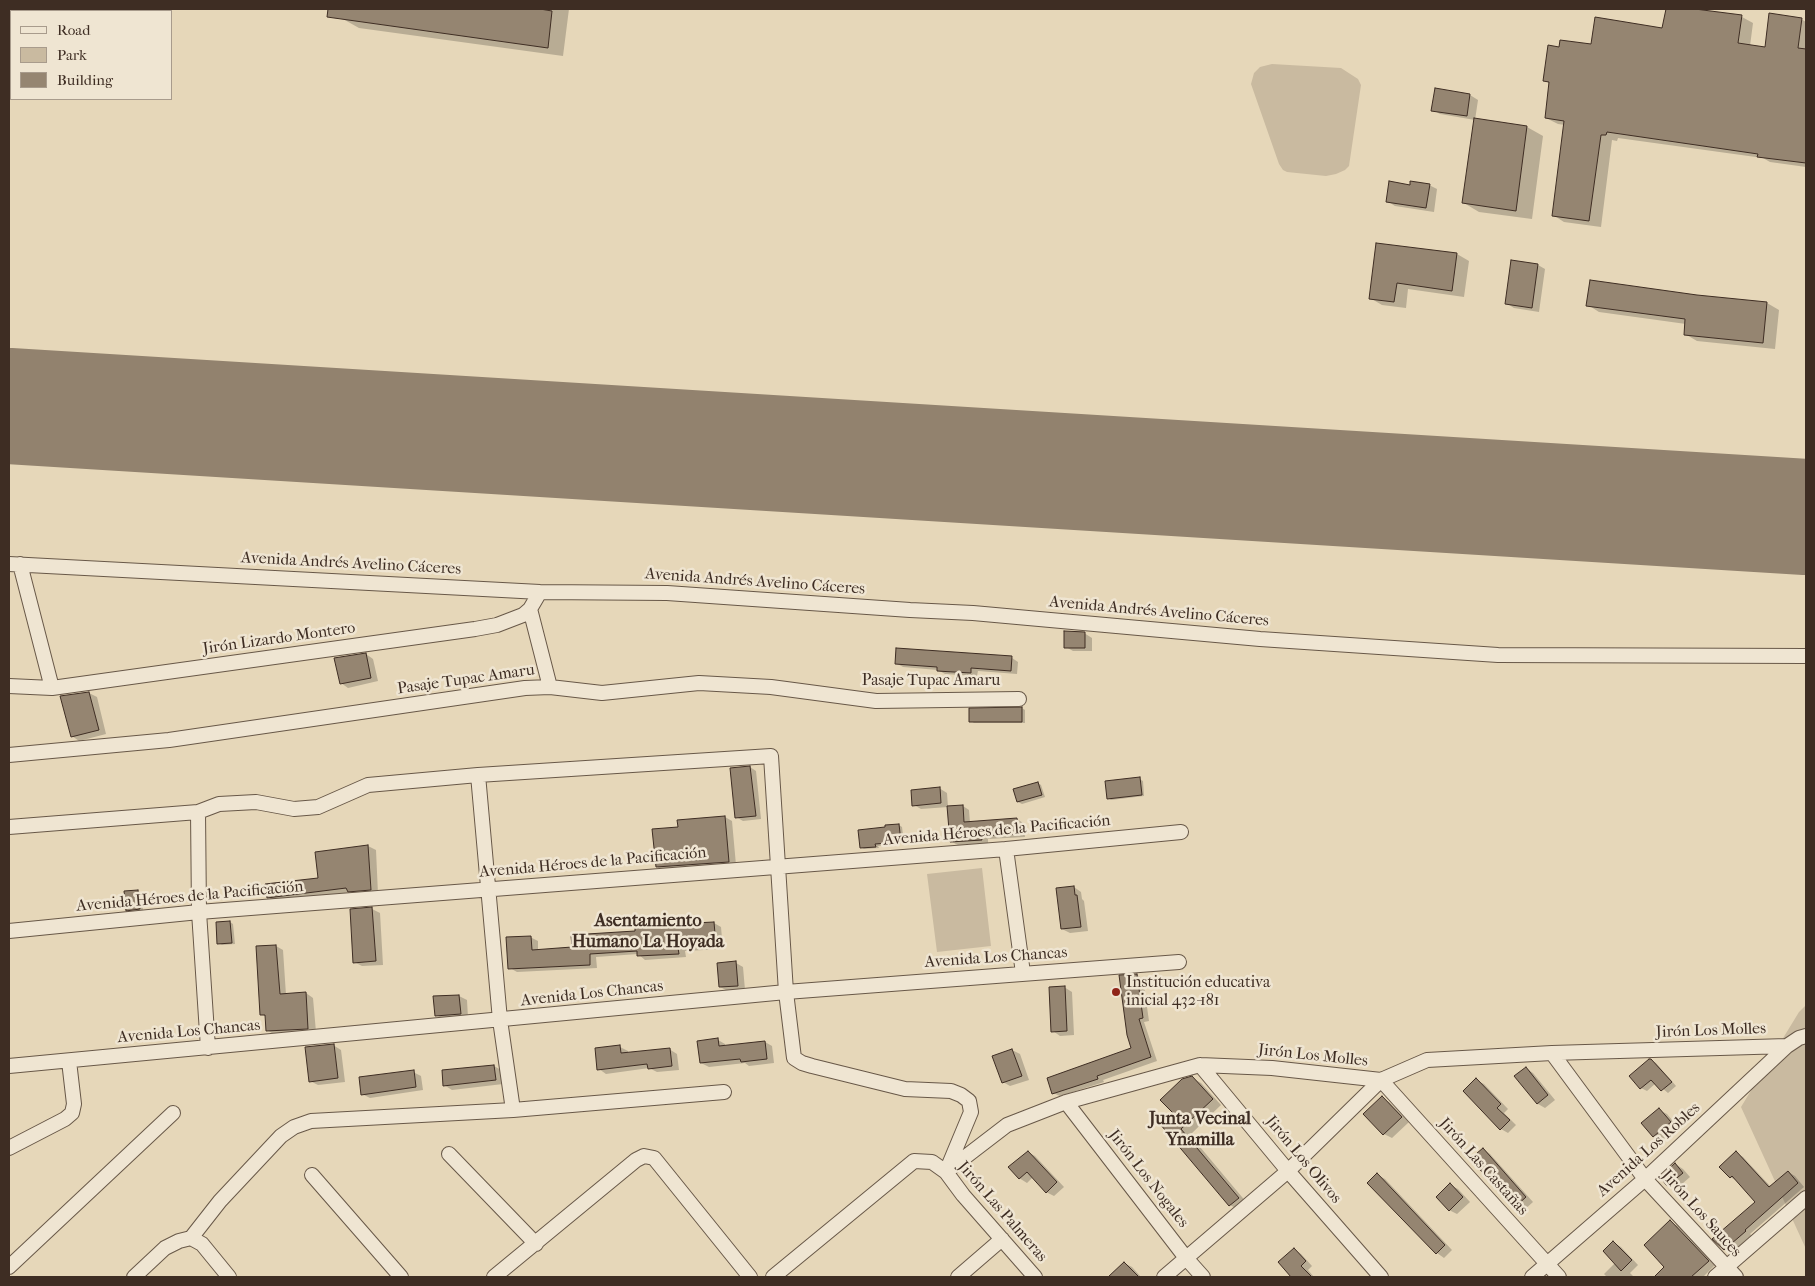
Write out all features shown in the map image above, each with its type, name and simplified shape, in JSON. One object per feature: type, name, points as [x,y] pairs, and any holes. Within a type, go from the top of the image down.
[{"type":"street","name":"Avenida Andrés Avelino Cáceres","points":[[14,564],[540,592],[667,593],[972,613],[1260,640],[1498,656],[1806,656]]},
{"type":"street","points":[[14,564],[52,688]]},
{"type":"street","points":[[540,592],[530,609],[550,687]]},
{"type":"street","name":"Jirón Lizardo Montero","points":[[9,686],[52,688],[475,629],[497,625],[523,615],[530,609]]},
{"type":"street","name":"Pasaje Tupac Amaru","points":[[9,755],[169,740],[525,688],[550,687],[602,693],[699,683],[771,687],[876,701],[1019,699]]},
{"type":"street","points":[[9,827],[198,812],[219,804],[256,802],[294,809],[318,807],[368,785],[478,775],[771,756],[786,992],[794,1058],[802,1063],[904,1089],[951,1091],[961,1094],[969,1101],[971,1112],[946,1172]]},
{"type":"street","points":[[478,775],[490,889],[500,1020],[513,1110]]},
{"type":"street","points":[[198,812],[199,912],[208,1048]]},
{"type":"street","name":"Avenida Héroes de la Pacificación","points":[[9,931],[199,912],[1006,849],[1181,832]]},
{"type":"street","points":[[1006,849],[1023,973]]},
{"type":"street","name":"Avenida Los Chancas","points":[[9,1066],[786,992],[1179,962]]},
{"type":"street","points":[[1787,1046],[1798,1038],[1806,1036]]},
{"type":"street","name":"Jirón Los Molles","points":[[946,1172],[1007,1125],[1066,1102],[1200,1065],[1272,1068],[1381,1080],[1427,1060],[1552,1053],[1787,1046]]},
{"type":"street","name":"Avenida Los Robles","points":[[1532,1277],[1645,1179],[1787,1046]]},
{"type":"street","name":"Jirón Los Sauces","points":[[1552,1053],[1645,1179],[1731,1272]]},
{"type":"street","points":[[9,1148],[65,1119],[72,1112],[74,1104],[69,1061]]},
{"type":"street","name":"Jirón Los Olivos","points":[[1200,1065],[1288,1171],[1380,1277]]},
{"type":"street","points":[[1164,1277],[1288,1171],[1381,1080]]},
{"type":"street","name":"Jirón Las Castañas","points":[[1381,1080],[1559,1277]]},
{"type":"street","points":[[134,1277],[165,1248],[179,1241],[191,1238],[220,1201],[281,1136],[294,1126],[311,1121],[513,1110],[724,1092]]},
{"type":"street","name":"Jirón Los Nogales","points":[[1066,1102],[1186,1258],[1204,1277]]},
{"type":"street","points":[[9,1267],[173,1113]]},
{"type":"street","points":[[449,1154],[536,1244]]},
{"type":"street","points":[[494,1277],[636,1160],[644,1156],[654,1158],[750,1277]]},
{"type":"street","name":"Jirón Las Palmeras","points":[[773,1277],[914,1162],[932,1162],[946,1172],[963,1195],[1035,1277]]},
{"type":"street","points":[[312,1175],[401,1277]]},
{"type":"street","points":[[1715,1277],[1731,1272],[1806,1198]]},
{"type":"street","points":[[191,1238],[202,1244],[229,1277]]},
{"type":"street","points":[[958,1277],[1002,1238]]},
{"type":"green space","points":[[1272,64],[1341,68],[1358,79],[1361,85],[1349,166],[1345,170],[1326,176],[1283,170],[1279,164],[1251,84],[1254,73],[1260,67]]},
{"type":"green space","points":[[982,868],[991,946],[937,952],[927,874]]},
{"type":"green space","points":[[1806,1005],[1806,1249],[1741,1107],[1799,1012]]},
{"type":"building","points":[[328,9],[540,9],[552,11],[548,48],[327,17]]},
{"type":"building","points":[[1666,9],[1695,9],[1742,15],[1738,43],[1765,47],[1769,13],[1802,18],[1798,48],[1806,49],[1806,163],[1757,157],[1758,154],[1607,132],[1606,135],[1601,135],[1589,221],[1552,216],[1564,121],[1545,118],[1549,82],[1543,81],[1548,45],[1559,47],[1560,40],[1591,44],[1595,17],[1662,28]]},
{"type":"building","points":[[1435,88],[1470,94],[1467,116],[1431,111]]},
{"type":"building","points":[[1474,118],[1527,126],[1516,211],[1462,203]]},
{"type":"building","points":[[1389,181],[1410,185],[1410,181],[1430,184],[1426,208],[1386,202]]},
{"type":"building","points":[[1376,243],[1457,253],[1452,291],[1397,283],[1394,302],[1369,299]]},
{"type":"building","points":[[1511,260],[1538,264],[1532,308],[1505,304]]},
{"type":"building","points":[[1590,280],[1697,295],[1767,302],[1763,343],[1684,335],[1685,319],[1586,306]]},
{"type":"building","points":[[1064,631],[1085,632],[1085,648],[1064,648]]},
{"type":"building","points":[[896,648],[1012,656],[1011,671],[971,668],[971,673],[937,671],[937,667],[895,664]]},
{"type":"building","points":[[366,653],[371,678],[340,684],[334,658]]},
{"type":"building","points":[[89,692],[99,730],[71,737],[60,696]]},
{"type":"building","points":[[1022,707],[1022,722],[969,722],[969,708]]},
{"type":"building","points":[[750,766],[756,816],[735,818],[730,768]]},
{"type":"building","points":[[1140,777],[1142,795],[1107,799],[1105,781]]},
{"type":"building","points":[[1038,782],[1042,795],[1017,802],[1013,789]]},
{"type":"building","points":[[940,787],[941,803],[912,806],[911,790]]},
{"type":"building","points":[[963,805],[964,822],[1017,818],[1018,834],[981,836],[982,840],[950,842],[947,806]]},
{"type":"building","points":[[725,816],[729,862],[656,867],[652,829],[678,827],[677,820]]},
{"type":"building","points":[[899,824],[901,842],[875,844],[876,847],[860,848],[858,830]]},
{"type":"building","points":[[368,845],[371,890],[348,892],[346,888],[267,898],[265,884],[318,878],[315,852]]},
{"type":"building","points":[[1074,886],[1081,927],[1061,929],[1056,888]]},
{"type":"building","points":[[138,890],[140,909],[126,911],[124,891]]},
{"type":"building","points":[[372,907],[376,961],[353,963],[350,909]]},
{"type":"building","points":[[230,921],[232,943],[217,944],[216,922]]},
{"type":"building","points":[[714,922],[716,945],[678,948],[679,954],[637,956],[637,951],[590,954],[590,965],[508,969],[506,937],[531,936],[532,950],[572,947],[571,935],[635,931],[635,926]]},
{"type":"building","points":[[276,945],[280,994],[306,992],[308,1029],[266,1031],[265,1015],[260,1015],[256,946]]},
{"type":"building","points":[[736,961],[738,986],[719,987],[717,963]]},
{"type":"building","points":[[1137,974],[1143,1018],[1139,1019],[1151,1057],[1097,1076],[1098,1079],[1052,1094],[1047,1078],[1131,1048],[1127,1035],[1119,975]]},
{"type":"building","points":[[1065,986],[1067,1031],[1051,1032],[1049,987]]},
{"type":"building","points":[[459,995],[461,1014],[435,1016],[433,996]]},
{"type":"building","points":[[718,1038],[719,1046],[765,1041],[767,1059],[741,1062],[740,1059],[700,1063],[697,1041]]},
{"type":"building","points":[[334,1044],[338,1078],[309,1082],[305,1047]]},
{"type":"building","points":[[620,1045],[621,1053],[670,1048],[672,1066],[648,1069],[647,1064],[597,1070],[595,1048]]},
{"type":"building","points":[[1012,1049],[1022,1076],[1002,1083],[992,1056]]},
{"type":"building","points":[[1649,1059],[1672,1082],[1661,1091],[1651,1080],[1640,1089],[1629,1076]]},
{"type":"building","points":[[494,1065],[496,1080],[443,1086],[442,1070]]},
{"type":"building","points":[[1526,1067],[1548,1095],[1537,1104],[1514,1076]]},
{"type":"building","points":[[414,1070],[416,1087],[361,1095],[359,1077]]},
{"type":"building","points":[[1192,1076],[1213,1099],[1181,1129],[1239,1198],[1229,1206],[1160,1124],[1173,1113],[1160,1100],[1182,1079]]},
{"type":"building","points":[[1476,1078],[1501,1104],[1497,1108],[1510,1120],[1500,1130],[1463,1091]]},
{"type":"building","points":[[1382,1096],[1402,1117],[1383,1135],[1363,1114]]},
{"type":"building","points":[[1659,1108],[1671,1122],[1653,1137],[1641,1123]]},
{"type":"building","points":[[1483,1148],[1526,1197],[1515,1207],[1470,1159]]},
{"type":"building","points":[[1028,1151],[1057,1182],[1046,1193],[1027,1172],[1019,1179],[1008,1167]]},
{"type":"building","points":[[1736,1151],[1769,1187],[1788,1171],[1798,1183],[1724,1250],[1712,1239],[1755,1202],[1732,1176],[1730,1178],[1719,1167]]},
{"type":"building","points":[[1675,1163],[1683,1173],[1667,1186],[1660,1177]]},
{"type":"building","points":[[1377,1173],[1445,1245],[1436,1254],[1367,1183]]},
{"type":"building","points":[[1450,1183],[1463,1197],[1449,1211],[1436,1197]]},
{"type":"building","points":[[1670,1220],[1709,1261],[1691,1277],[1654,1277],[1664,1267],[1644,1245]]},
{"type":"building","points":[[1613,1241],[1632,1260],[1621,1271],[1603,1251]]},
{"type":"building","points":[[1294,1248],[1306,1261],[1301,1266],[1312,1277],[1291,1277],[1278,1262]]},
{"type":"building","points":[[1124,1262],[1139,1277],[1108,1277]]},
{"type":"runway","points":[[9,406],[1806,517]]},
{"type":"place","name":"Institución educativa inicial 432-181","points":[[1116,992]]},
{"type":"district","name":"Asentamiento Humano La Hoyada","points":[[648,932]]},
{"type":"district","name":"Junta Vecinal Ynamilla","points":[[1200,1130]]}]
